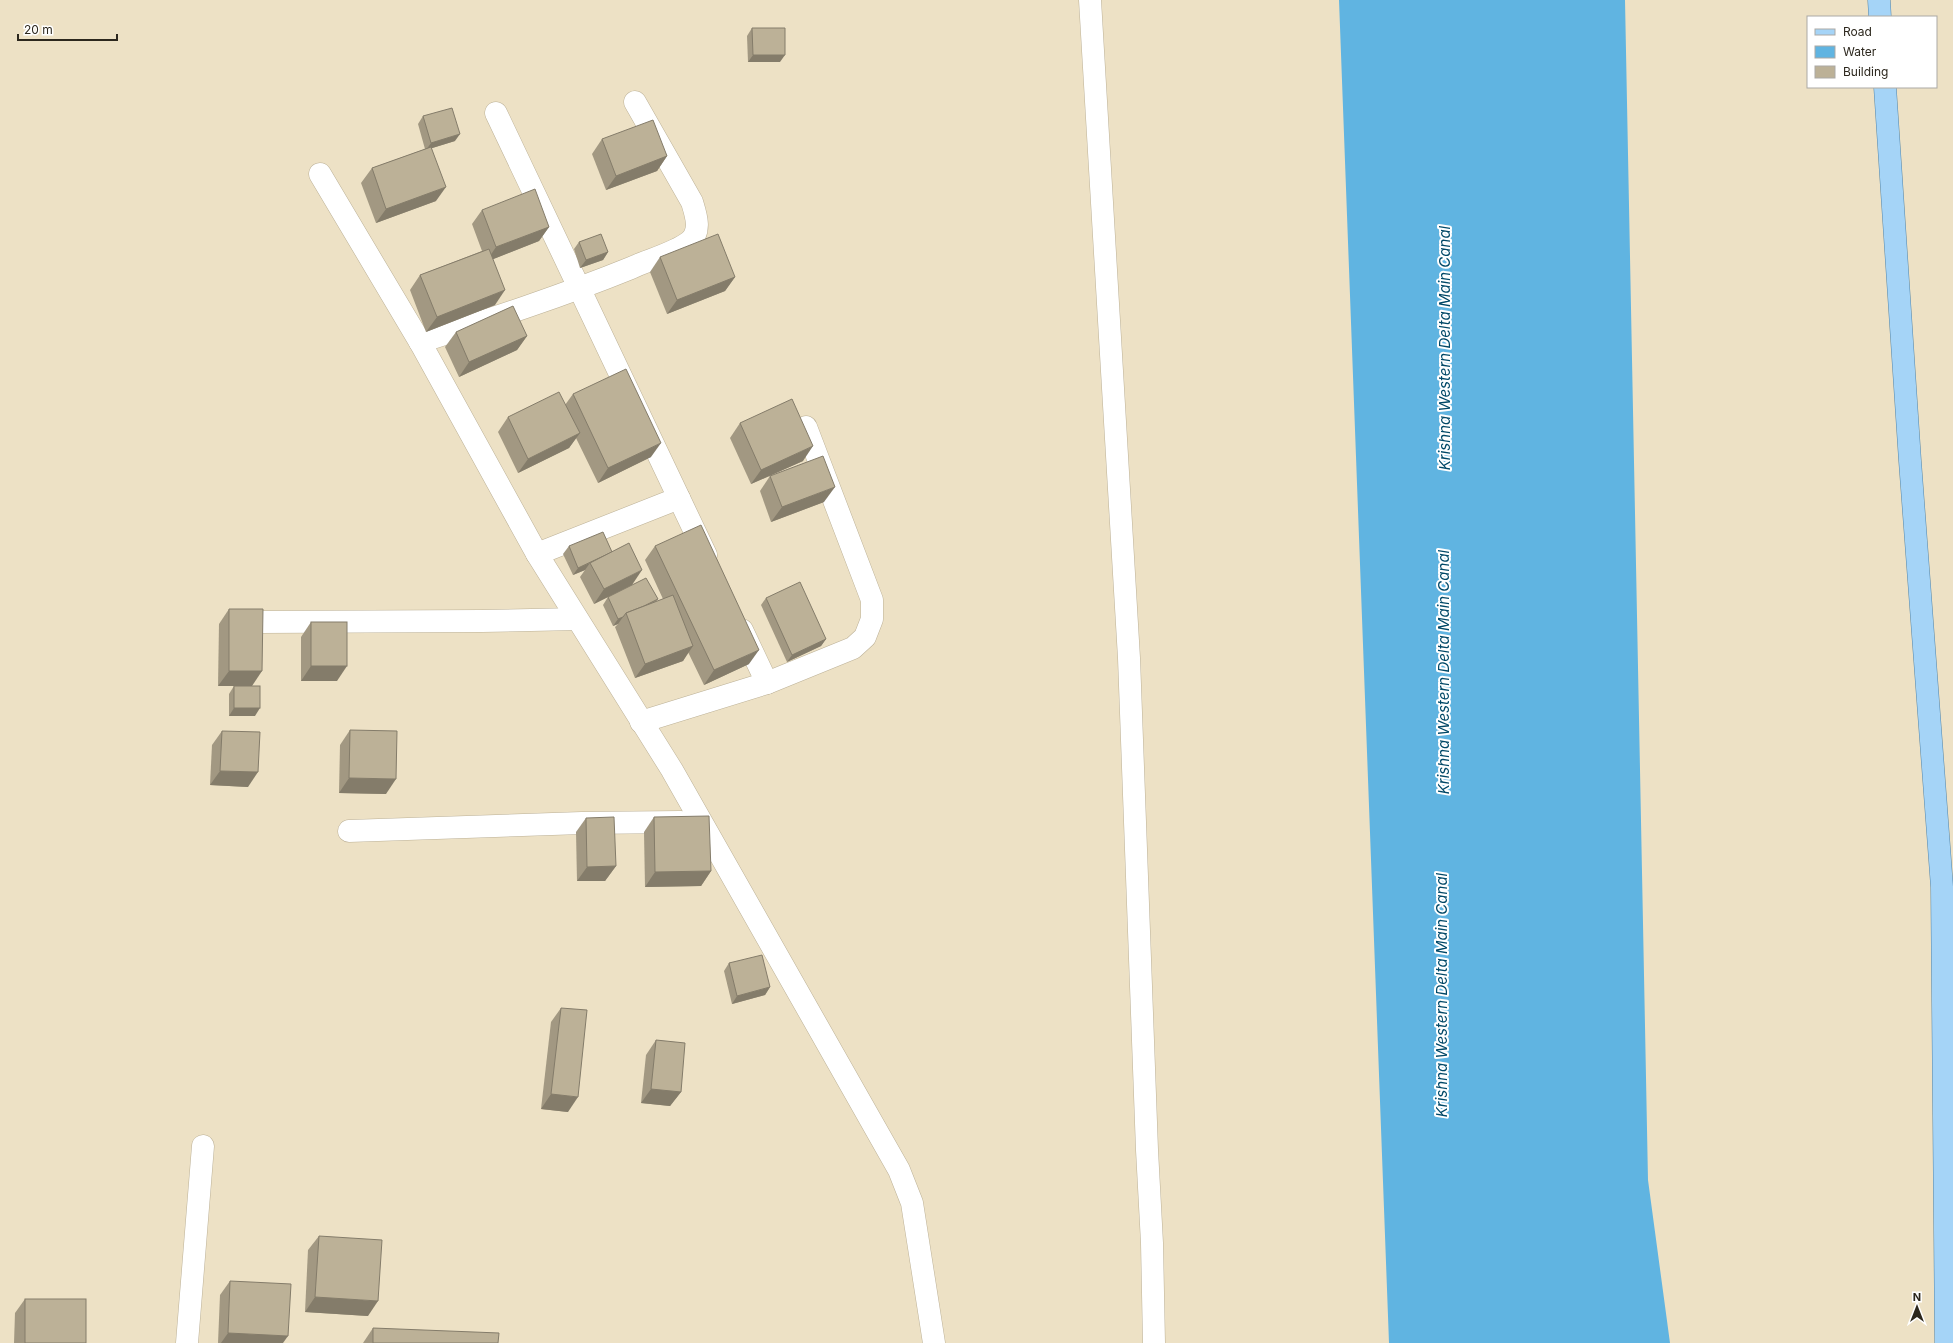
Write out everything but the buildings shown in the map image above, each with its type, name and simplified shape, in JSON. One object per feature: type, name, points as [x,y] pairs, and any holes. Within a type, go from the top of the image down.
[{"type":"main road","points":[[1879,0],[1880,16]]},
{"type":"main road","points":[[1885,88],[1910,461],[1942,887],[1946,1343]]},
{"type":"street","points":[[1090,0],[1129,658],[1147,1150],[1152,1243],[1154,1343]]},
{"type":"street","points":[[420,342],[579,289],[674,250],[690,241],[696,231],[697,218],[692,202],[635,102]]},
{"type":"street","points":[[496,114],[716,576]]},
{"type":"street","points":[[320,174],[420,342],[537,554],[672,770],[900,1170],[912,1203],[934,1343]]},
{"type":"street","points":[[641,722],[767,683],[853,648],[864,637],[872,619],[872,600],[806,427]]},
{"type":"street","points":[[537,554],[679,498]]},
{"type":"street","points":[[733,612],[767,683]]},
{"type":"street","points":[[258,622],[577,619]]},
{"type":"street","points":[[349,831],[582,823],[701,822]]},
{"type":"street","points":[[187,1343],[203,1146]]},
{"type":"water","name":"Krishna Western Delta Main Canal","points":[[1339,0],[1625,0],[1648,1180],[1670,1343],[1389,1343]]}]
